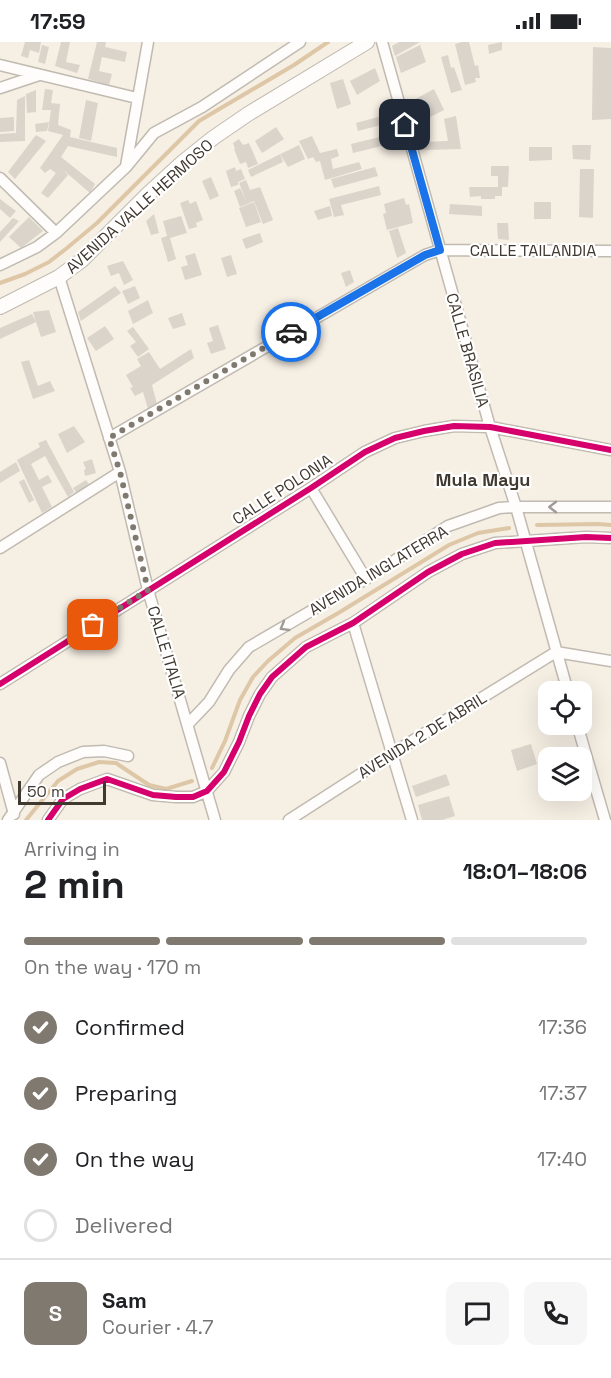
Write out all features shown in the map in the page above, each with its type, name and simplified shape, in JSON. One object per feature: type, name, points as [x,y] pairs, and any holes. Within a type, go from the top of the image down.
[{"type":"street","points":[[126,167],[148,42]]},
{"type":"street","name":"AVENIDA VALLE HERMOSO","points":[[0,265],[37,247],[56,233],[126,167],[154,133],[202,107],[300,42]]},
{"type":"street","name":"AVENIDA VALLE HERMOSO","points":[[0,307],[59,277],[82,260],[147,194],[206,144],[248,114],[367,42]]},
{"type":"street","name":"CALLE BRASILIA","points":[[382,42],[490,427],[516,507],[565,681]]},
{"type":"street","points":[[0,65],[137,98]]},
{"type":"street","points":[[0,88],[39,75]]},
{"type":"street","points":[[0,178],[56,233]]},
{"type":"street","name":"CALLE TAILANDIA","points":[[109,438],[425,255],[440,250],[611,250]]},
{"type":"street","name":"CALLE ITALIA","points":[[59,277],[120,472],[148,590],[215,820]]},
{"type":"street","name":"CALLE POLONIA","points":[[0,684],[365,452],[395,438],[454,426],[490,427],[611,450]]},
{"type":"street","points":[[0,548],[120,472]]},
{"type":"street","points":[[311,488],[366,579]]},
{"type":"street","name":"AVENIDA INGLATERRA","points":[[188,724],[209,702],[229,670],[249,647],[366,579],[448,526],[499,508],[611,507]]},
{"type":"street","name":"AVENIDA INGLATERRA","points":[[207,791],[224,772],[260,694],[272,677],[306,647],[354,623],[428,572],[462,554],[495,543],[586,537],[611,538]]},
{"type":"street","points":[[354,623],[412,820]]},
{"type":"street","points":[[556,652],[611,661]]},
{"type":"street","name":"AVENIDA 2 DE ABRIL","points":[[289,820],[556,652]]},
{"type":"street","points":[[580,735],[605,820]]},
{"type":"street","points":[[13,818],[39,775],[58,762],[83,752],[104,751],[128,756]]},
{"type":"street","points":[[0,763],[13,818]]},
{"type":"street","points":[[48,820],[63,799],[80,789],[106,779],[153,795],[193,797],[207,791]]},
{"type":"building","points":[[25,42],[41,42],[39,53],[30,50],[28,58],[21,56]]},
{"type":"building","points":[[61,42],[70,42],[66,62],[80,65],[77,73],[55,66]]},
{"type":"building","points":[[97,42],[106,42],[105,47],[127,52],[125,62],[102,57],[99,71],[112,74],[109,85],[88,79]]},
{"type":"building","points":[[399,42],[420,42],[395,56],[392,46]]},
{"type":"building","points":[[469,42],[475,66],[478,65],[480,78],[475,78],[476,82],[465,85],[455,44]]},
{"type":"building","points":[[502,42],[502,50],[489,54],[488,45]]},
{"type":"building","points":[[42,45],[49,47],[45,64],[38,62]]},
{"type":"building","points":[[420,45],[426,62],[401,73],[396,57]]},
{"type":"building","points":[[593,47],[611,48],[611,119],[592,120]]},
{"type":"building","points":[[448,55],[451,68],[454,67],[462,90],[451,93],[441,57]]},
{"type":"building","points":[[375,68],[380,81],[357,95],[350,81]]},
{"type":"building","points":[[343,79],[351,104],[337,109],[330,83]]},
{"type":"building","points":[[45,89],[53,90],[51,103],[60,104],[58,125],[71,130],[70,137],[117,148],[117,157],[68,146],[61,157],[95,184],[90,193],[62,169],[68,175],[48,198],[41,193],[56,173],[50,169],[45,173],[40,168],[63,135],[48,131],[51,110],[42,110]]},
{"type":"building","points":[[434,89],[444,110],[428,118],[424,108],[430,104],[412,113],[410,102]]},
{"type":"building","points":[[36,90],[36,112],[27,113],[26,94]]},
{"type":"building","points":[[25,96],[25,141],[0,142],[0,134],[16,133],[17,100]]},
{"type":"building","points":[[86,100],[98,103],[91,141],[79,138]]},
{"type":"building","points":[[389,114],[392,122],[358,131],[356,123]]},
{"type":"building","points":[[456,116],[461,149],[423,150],[421,142],[448,141],[444,119]]},
{"type":"building","points":[[14,117],[14,131],[0,132],[0,118]]},
{"type":"building","points":[[49,122],[47,131],[36,132],[35,124]]},
{"type":"building","points":[[276,127],[284,139],[262,153],[255,141]]},
{"type":"building","points":[[36,135],[46,141],[15,179],[8,172]]},
{"type":"building","points":[[388,135],[390,144],[353,153],[351,144]]},
{"type":"building","points":[[312,136],[320,153],[337,149],[339,156],[331,159],[333,169],[359,162],[362,169],[325,180],[320,161],[316,162],[313,157],[308,159],[299,141]]},
{"type":"building","points":[[239,139],[243,145],[249,143],[258,164],[248,168],[246,162],[240,164],[233,143]]},
{"type":"building","points":[[299,145],[305,159],[288,167],[280,154]]},
{"type":"building","points":[[572,145],[591,145],[590,160],[573,159]]},
{"type":"building","points":[[529,147],[552,147],[552,160],[529,161]]},
{"type":"building","points":[[280,154],[283,162],[251,177],[248,170]]},
{"type":"building","points":[[491,166],[509,166],[508,187],[502,187],[502,196],[495,196],[495,199],[481,199],[481,196],[470,197],[469,187],[498,187],[498,176],[491,176]]},
{"type":"building","points":[[235,167],[236,171],[241,169],[245,179],[231,187],[226,171]]},
{"type":"building","points":[[375,167],[378,176],[334,188],[331,179]]},
{"type":"building","points":[[580,169],[594,169],[593,218],[579,217]]},
{"type":"building","points":[[211,177],[219,196],[210,200],[202,181]]},
{"type":"building","points":[[246,180],[250,190],[260,187],[273,220],[263,224],[254,201],[240,207],[234,191],[240,188],[246,200],[239,183]]},
{"type":"building","points":[[379,186],[381,195],[341,205],[344,215],[334,217],[329,199]]},
{"type":"building","points":[[404,198],[406,205],[409,204],[413,223],[387,230],[383,214],[386,213],[384,204]]},
{"type":"building","points":[[0,199],[16,211],[10,218],[0,209]]},
{"type":"building","points":[[188,200],[190,204],[196,201],[203,220],[196,223],[197,227],[189,229],[180,203]]},
{"type":"building","points":[[254,202],[261,222],[246,227],[239,208]]},
{"type":"building","points":[[534,202],[551,202],[551,219],[534,219]]},
{"type":"building","points":[[450,204],[482,206],[482,216],[449,214]]},
{"type":"building","points":[[330,206],[332,216],[318,220],[314,211]]},
{"type":"building","points":[[154,214],[159,233],[151,235],[146,221]]},
{"type":"building","points":[[181,216],[187,233],[170,238],[176,259],[168,262],[161,238],[167,236],[163,221]]},
{"type":"building","points":[[29,217],[43,231],[21,248],[9,237]]},
{"type":"building","points":[[13,218],[19,221],[0,242],[0,232]]},
{"type":"building","points":[[497,223],[508,223],[509,240],[498,239]]},
{"type":"building","points":[[398,228],[406,253],[397,258],[389,231]]},
{"type":"building","points":[[260,233],[263,242],[246,249],[242,239]]},
{"type":"building","points":[[195,253],[202,275],[185,280],[181,267],[188,265],[185,256]]},
{"type":"building","points":[[231,255],[237,274],[227,277],[221,258]]},
{"type":"building","points":[[123,261],[133,280],[124,285],[119,273],[111,276],[107,266]]},
{"type":"building","points":[[350,270],[354,282],[346,287],[341,273]]},
{"type":"building","points":[[115,286],[121,293],[81,321],[78,312]]},
{"type":"building","points":[[135,286],[140,298],[128,304],[122,291]]},
{"type":"building","points":[[148,300],[153,313],[133,324],[128,311]]},
{"type":"building","points":[[49,310],[56,332],[41,337],[33,312]]},
{"type":"building","points":[[182,313],[186,325],[173,329],[168,318]]},
{"type":"building","points":[[32,314],[36,322],[0,339],[0,328]]},
{"type":"building","points":[[218,325],[226,349],[211,354],[207,343],[213,341],[209,328]]},
{"type":"building","points":[[105,326],[114,339],[96,351],[87,338]]},
{"type":"building","points":[[133,327],[149,349],[138,357],[130,346],[136,342],[127,331]]},
{"type":"building","points":[[191,349],[194,358],[152,385],[157,404],[148,409],[143,392],[135,396],[126,375],[141,366],[137,359],[149,352],[160,369]]},
{"type":"building","points":[[29,360],[38,386],[50,381],[55,391],[33,399],[21,362]]},
{"type":"building","points":[[74,426],[85,442],[67,453],[58,434]]},
{"type":"building","points":[[46,440],[74,492],[68,497],[45,456],[31,464],[39,480],[48,475],[52,482],[42,487],[52,507],[42,513],[17,460],[40,447],[38,443]]},
{"type":"building","points":[[92,459],[96,473],[85,476],[84,470],[86,469],[83,462]]},
{"type":"building","points":[[16,462],[20,471],[0,483],[0,472]]},
{"type":"building","points":[[24,479],[34,500],[29,503],[19,482]]},
{"type":"building","points":[[86,480],[91,487],[78,495],[73,488]]},
{"type":"building","points":[[531,744],[537,764],[517,771],[511,750]]},
{"type":"building","points":[[446,774],[450,785],[416,797],[412,786]]},
{"type":"building","points":[[449,796],[455,816],[442,820],[422,820],[418,805]]},
{"type":"waterway","points":[[0,283],[49,262],[67,248],[97,223],[199,121],[294,65],[328,42]]},
{"type":"waterway","points":[[537,525],[611,525]]},
{"type":"waterway","points":[[212,768],[240,700],[253,677],[295,638],[449,545],[478,533],[509,528]]},
{"type":"waterway","points":[[26,820],[58,781],[77,769],[99,762],[116,763],[149,785],[166,789],[192,781]]},
{"type":"cycle path","points":[[0,684],[365,452],[395,438],[454,426],[490,427],[611,450]]},
{"type":"cycle path","points":[[48,820],[63,799],[80,789],[107,779],[153,795],[193,797],[207,791],[224,772],[260,694],[272,677],[306,647],[353,623],[428,572],[462,554],[495,543],[586,537],[611,538]]},
{"type":"way so far","points":[[93,625],[148,590],[120,472],[109,438],[291,332]]},
{"type":"district","name":"Mula Mayu","points":[[483,480]]},
{"type":"route","points":[[291,332],[425,255],[440,250],[405,125]]}]
